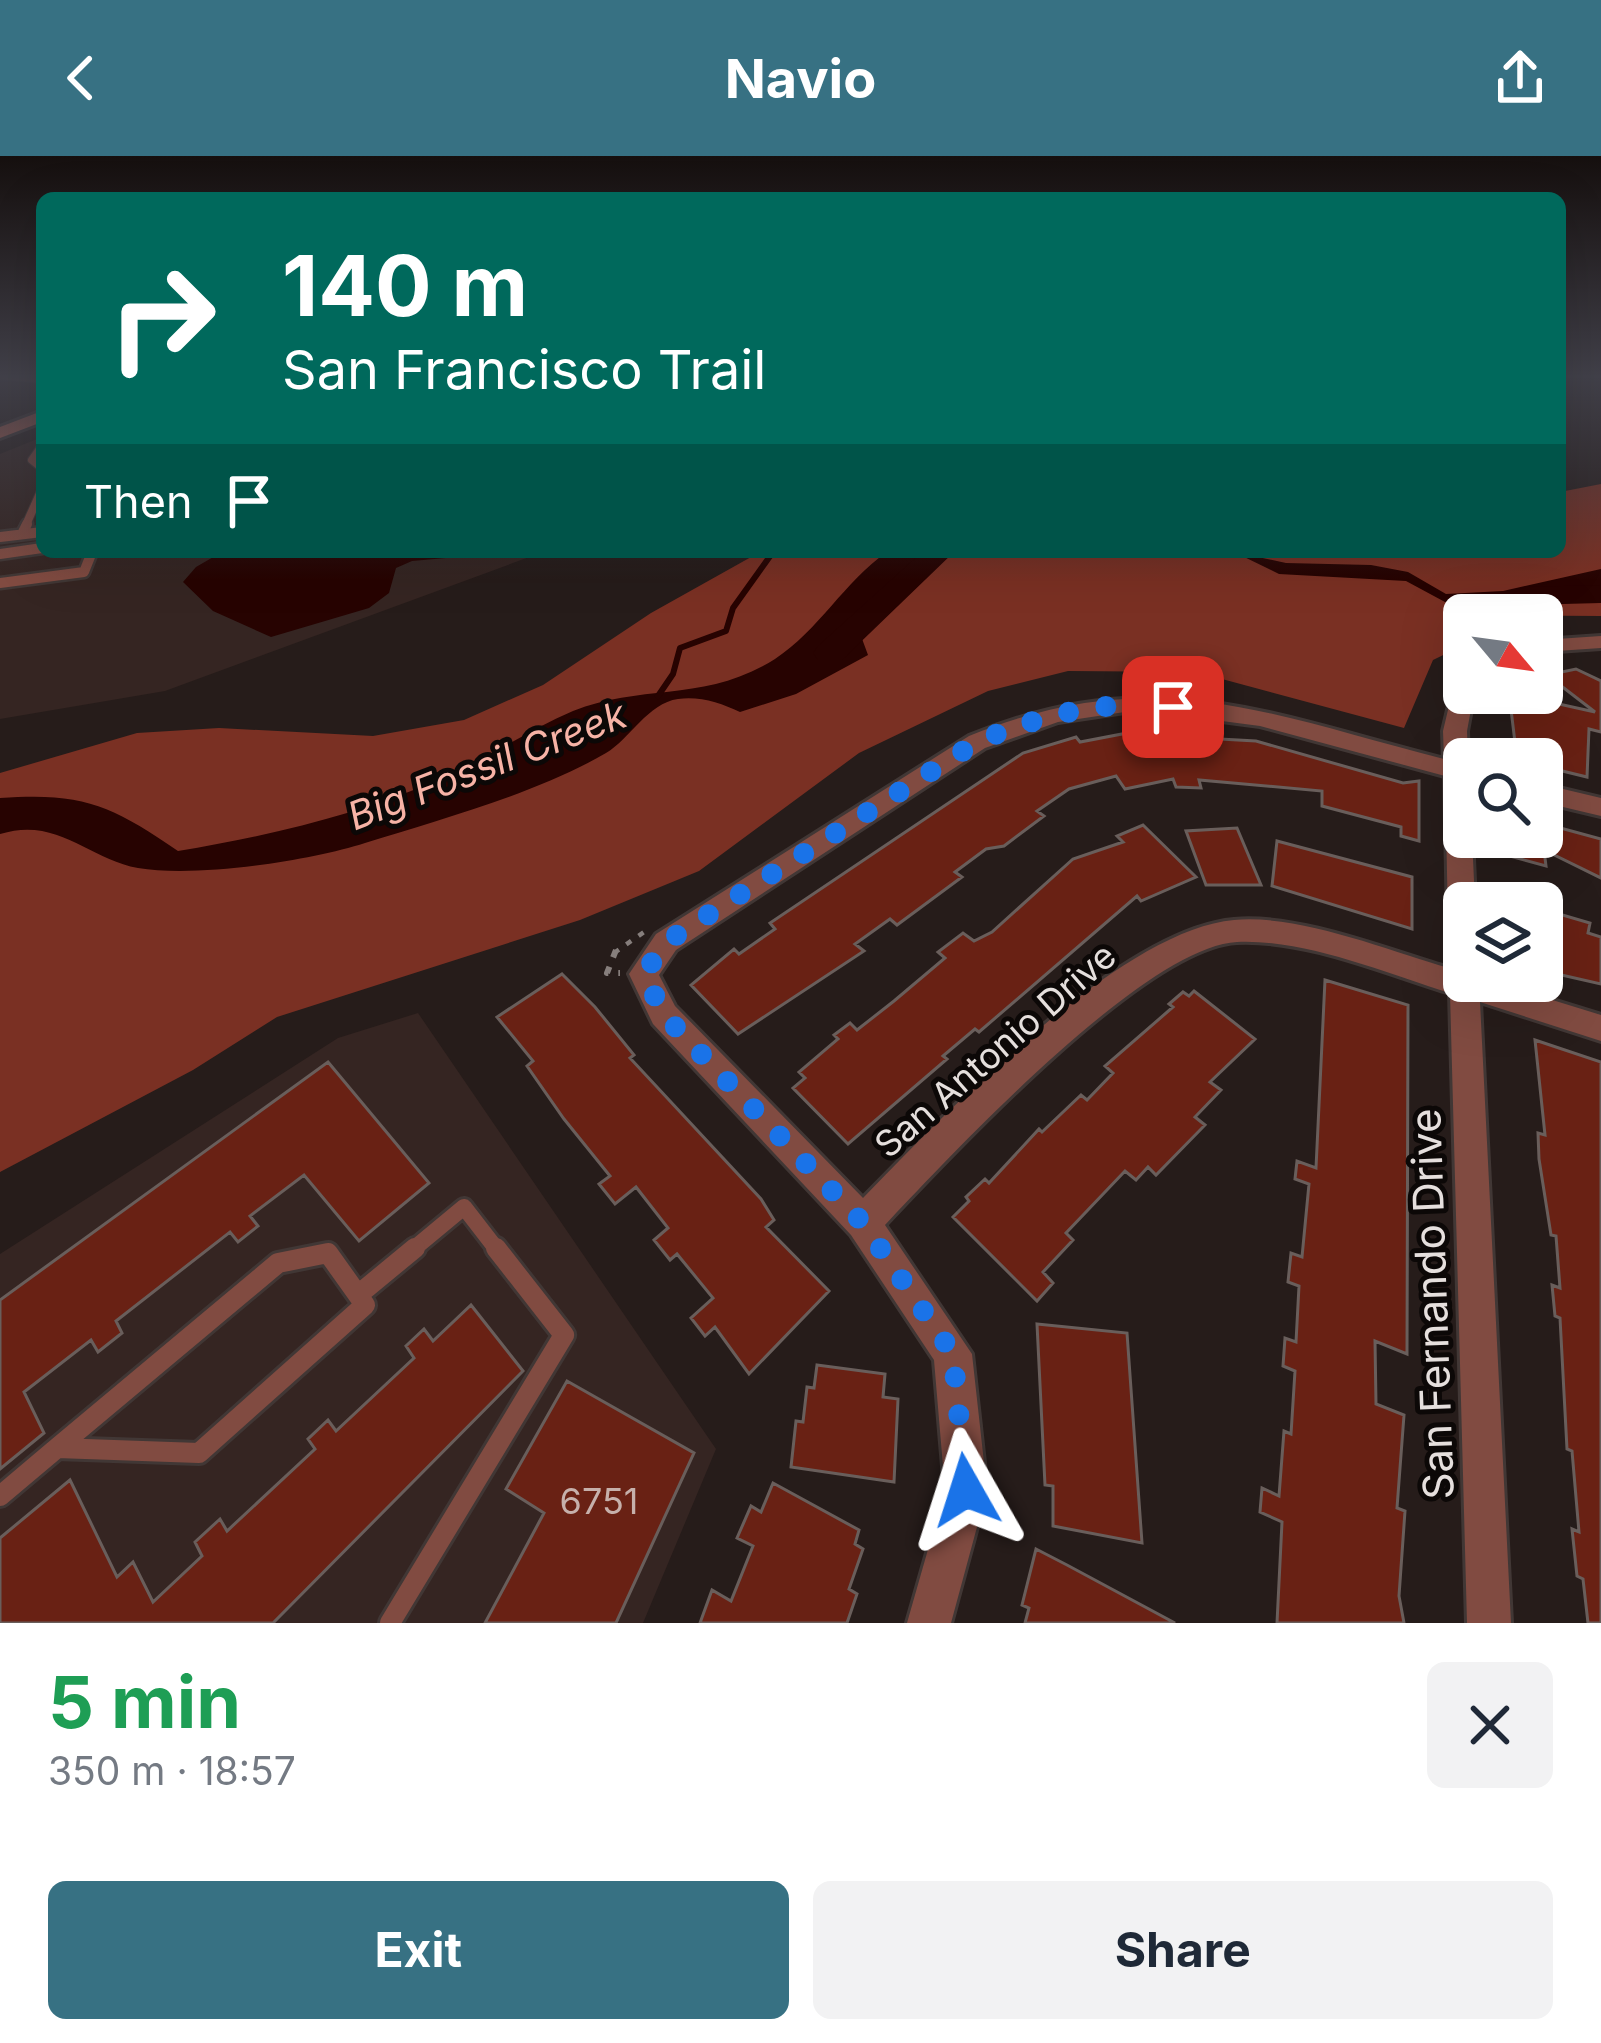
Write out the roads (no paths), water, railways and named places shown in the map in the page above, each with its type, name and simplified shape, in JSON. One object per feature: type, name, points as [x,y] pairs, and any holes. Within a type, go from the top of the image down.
[{"type":"street","points":[[1563,645],[1601,642]]},
{"type":"street","points":[[929,1623],[966,1490],[953,1354],[863,1223],[664,1015],[644,974],[666,942],[977,742],[1033,718],[1139,703],[1208,711],[1443,768]]},
{"type":"street","points":[[1563,798],[1601,807]]},
{"type":"street","name":"San Antonio Drive","points":[[863,1223],[982,1103],[1172,949],[1230,931],[1292,939],[1443,976]]},
{"type":"street","name":"San Fernando Drive","points":[[1465,1002],[1489,1623]]},
{"type":"street","name":"San Antonio Drive","points":[[1525,1002],[1601,1028]]},
{"type":"lane","points":[[22,534],[36,502]]},
{"type":"lane","points":[[0,537],[36,533]]},
{"type":"lane","points":[[0,554],[36,549]]},
{"type":"lane","points":[[0,584],[84,572],[90,558]]},
{"type":"lane","points":[[358,1295],[464,1207],[564,1334],[390,1623]]},
{"type":"lane","points":[[0,1496],[55,1448],[278,1263],[328,1252],[364,1305],[199,1453],[55,1448]]},
{"type":"water","points":[[212,558],[445,558],[412,561],[396,568],[389,593],[369,608],[271,637],[213,611],[183,582]]},
{"type":"water","points":[[880,558],[919,558],[861,636],[868,655],[796,694],[740,712],[702,699],[667,702],[615,747],[579,767],[520,793],[365,843],[252,866],[162,871],[120,863],[39,830],[0,834],[0,798],[53,797],[95,805],[134,822],[178,851],[346,813],[443,778],[573,711],[749,673],[791,647]]},
{"type":"water","points":[[1246,558],[1371,565],[1408,572],[1446,594],[1443,601],[1406,581],[1279,574]]},
{"type":"water","points":[[1601,569],[1601,592],[1563,596],[1446,594],[1503,591]]},
{"type":"waterway","points":[[658,696],[673,674],[680,648],[726,631],[733,608],[769,558]]},
{"type":"waterway","name":"Big Fossil Creek","points":[[830,653],[933,558]]},
{"type":"waterway","name":"Big Fossil Creek","points":[[1563,595],[1601,594]]}]
